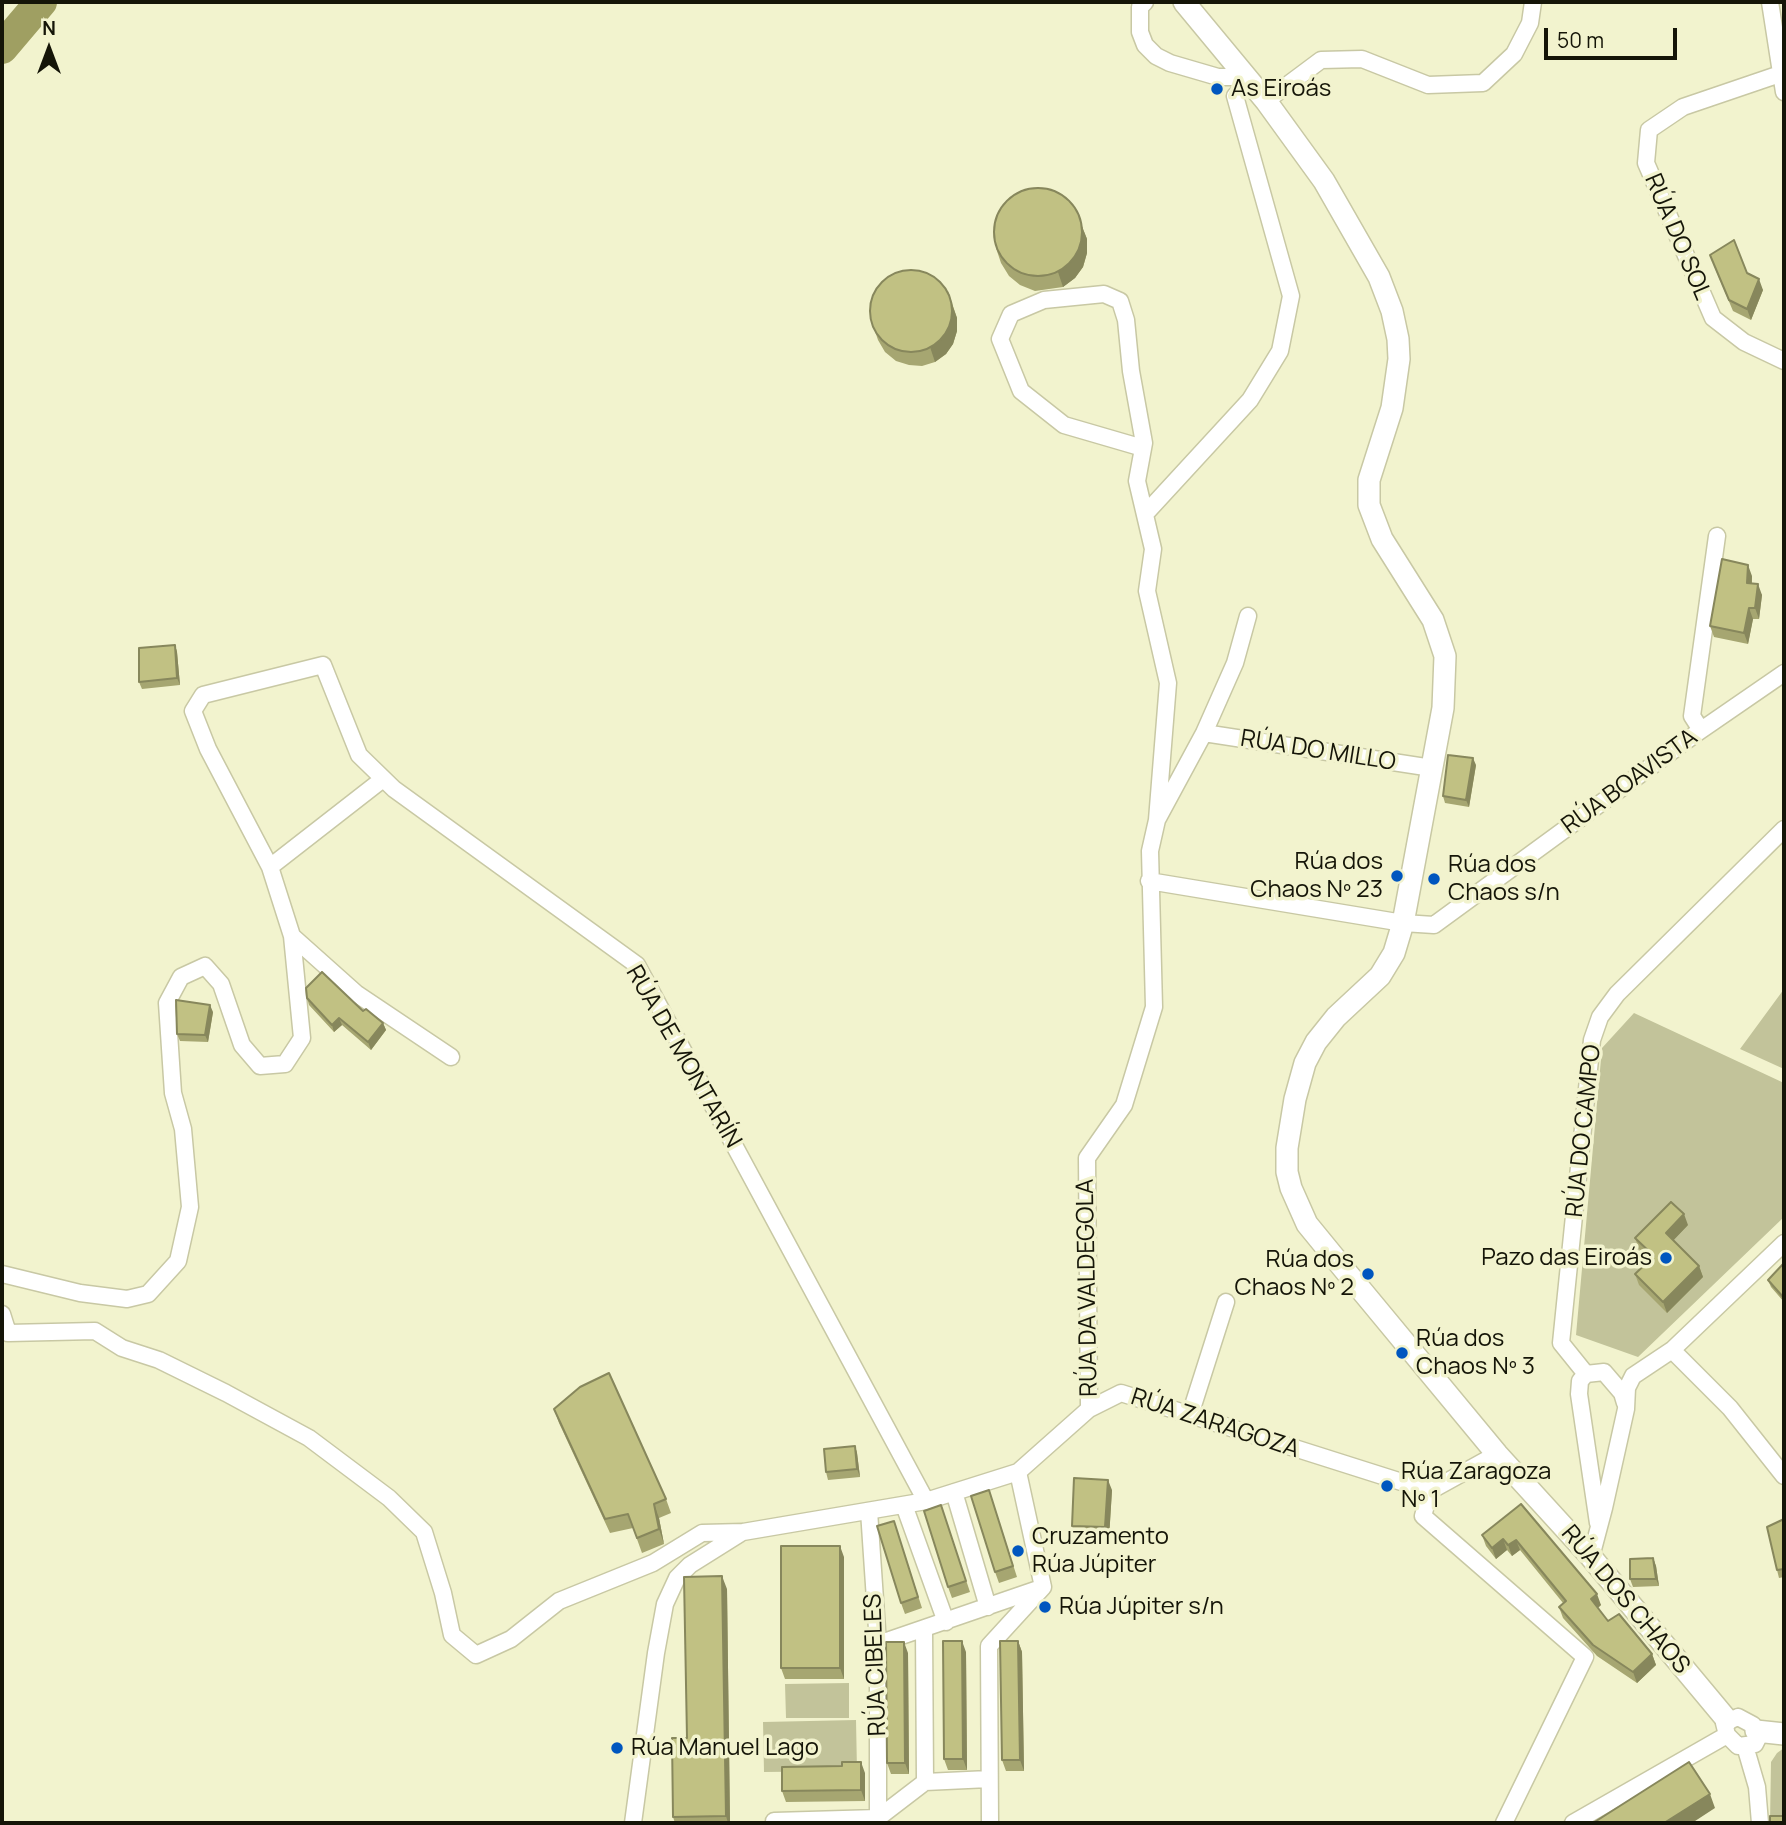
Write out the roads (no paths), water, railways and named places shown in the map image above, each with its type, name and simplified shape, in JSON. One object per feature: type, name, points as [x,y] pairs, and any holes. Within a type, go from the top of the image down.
[{"type":"street","points":[[1145,2],[1140,7],[1140,32],[1145,46],[1156,56],[1170,64],[1219,77],[1247,79]]},
{"type":"street","name":"RÚA DOS CHAOS","points":[[1184,2],[1266,101],[1324,181],[1379,277],[1392,311],[1398,339],[1398,379],[1392,408],[1369,480],[1368,505],[1382,539],[1433,620],[1446,656],[1443,708],[1403,923],[1394,953],[1380,975],[1336,1017],[1315,1042],[1305,1063],[1289,1136],[1287,1172],[1300,1213],[1307,1224],[1497,1454],[1591,1557],[1727,1728]]},
{"type":"street","points":[[1266,101],[1321,61],[1362,59],[1428,85],[1483,83],[1514,54],[1531,23],[1533,2]]},
{"type":"street","points":[[1770,2],[1784,92]]},
{"type":"street","name":"RÚA DO SOL","points":[[1780,74],[1683,107],[1649,130],[1646,163],[1713,318],[1744,342],[1784,361]]},
{"type":"street","points":[[1146,513],[1250,400],[1280,351],[1291,296],[1235,96],[1247,79]]},
{"type":"street","points":[[1143,448],[1063,425],[1021,391],[1000,339],[1011,314],[1044,300],[1104,294],[1120,301],[1126,320],[1131,371],[1144,443],[1143,448],[1136,481],[1153,550],[1147,591],[1168,683],[1157,820]]},
{"type":"street","points":[[1701,730],[1692,716],[1717,537]]},
{"type":"street","name":"RÚA DA VALDEGOLA","points":[[1089,1409],[1087,1157],[1124,1105],[1154,1007],[1149,881],[1150,851],[1157,820],[1204,733],[1235,663],[1248,616]]},
{"type":"street","name":"RÚA DE MONTARÍN","points":[[270,867],[208,749],[192,711],[204,695],[323,665],[359,755],[383,779],[637,965],[926,1502]]},
{"type":"street","name":"RÚA BOAVISTA","points":[[1149,881],[1403,923],[1434,925],[1701,730],[1784,673]]},
{"type":"street","name":"RÚA DO MILLO","points":[[1204,733],[1432,768]]},
{"type":"street","points":[[2,1274],[80,1293],[127,1299],[148,1294],[178,1261],[190,1207],[183,1129],[173,1093],[167,1003],[181,977],[205,966],[221,984],[242,1045],[260,1066],[285,1064],[302,1038],[292,936],[270,867],[383,779]]},
{"type":"street","name":"RÚA DO CAMPO","points":[[1586,1374],[1561,1343],[1592,1040],[1600,1017],[1617,993],[1784,829]]},
{"type":"street","points":[[292,936],[357,993],[451,1057]]},
{"type":"street","points":[[1591,1557],[1626,1409],[1627,1388],[1633,1376],[1672,1350],[1784,1244]]},
{"type":"street","points":[[1190,1415],[1226,1302]]},
{"type":"street","points":[[2,1314],[8,1333],[95,1331],[122,1348],[159,1360],[309,1438],[389,1498],[424,1532],[443,1593],[452,1635],[476,1655],[511,1639],[559,1601],[653,1563],[702,1533],[743,1532]]},
{"type":"street","points":[[1672,1350],[1730,1408],[1784,1476]]},
{"type":"street","points":[[1599,1528],[1579,1394],[1580,1381],[1586,1374],[1644,1369]]},
{"type":"street","points":[[1604,1372],[1622,1393],[1626,1409]]},
{"type":"street","name":"RÚA ZARAGOZA","points":[[743,1532],[926,1502],[1018,1472],[1089,1409],[1121,1393],[1430,1491]]},
{"type":"street","points":[[1497,1454],[1430,1491],[1423,1516],[1585,1657],[1504,1823]]},
{"type":"street","points":[[1018,1472],[1043,1587]]},
{"type":"street","points":[[954,1492],[988,1607]]},
{"type":"street","points":[[904,1505],[946,1622]]},
{"type":"street","name":"RÚA CIBELES","points":[[869,1511],[878,1644],[878,1818]]},
{"type":"street","points":[[633,1823],[664,1604],[677,1578],[690,1565],[743,1532]]},
{"type":"street","points":[[878,1644],[1043,1587]]},
{"type":"street","points":[[990,1823],[989,1646],[1043,1587]]},
{"type":"street","points":[[923,1629],[925,1782]]},
{"type":"street","points":[[1573,1823],[1727,1728],[1738,1717],[1753,1725],[1751,1739],[1760,1823]]},
{"type":"street","points":[[1727,1728],[1738,1746],[1751,1739],[1784,1734]]},
{"type":"street","points":[[774,1822],[878,1818],[925,1782],[989,1779]]},
{"type":"waterway","points":[[2,48],[41,2]]},
{"type":"place","name":"As Eiroás","points":[[1217,89]]},
{"type":"place","name":"Rúa dos Chaos Nº 23","points":[[1397,876]]},
{"type":"place","name":"Rúa dos Chaos s/n","points":[[1434,879]]},
{"type":"place","name":"Pazo das Eiroás","points":[[1666,1258]]},
{"type":"place","name":"Rúa dos Chaos Nº 2","points":[[1368,1274]]},
{"type":"place","name":"Rúa dos Chaos Nº 3","points":[[1402,1353]]},
{"type":"place","name":"Rúa Zaragoza Nº 1","points":[[1387,1486]]},
{"type":"place","name":"Cruzamento Rúa Júpiter","points":[[1018,1551]]},
{"type":"place","name":"Rúa Júpiter s/n","points":[[1045,1607]]},
{"type":"place","name":"Rúa Manuel Lago","points":[[617,1748]]}]
